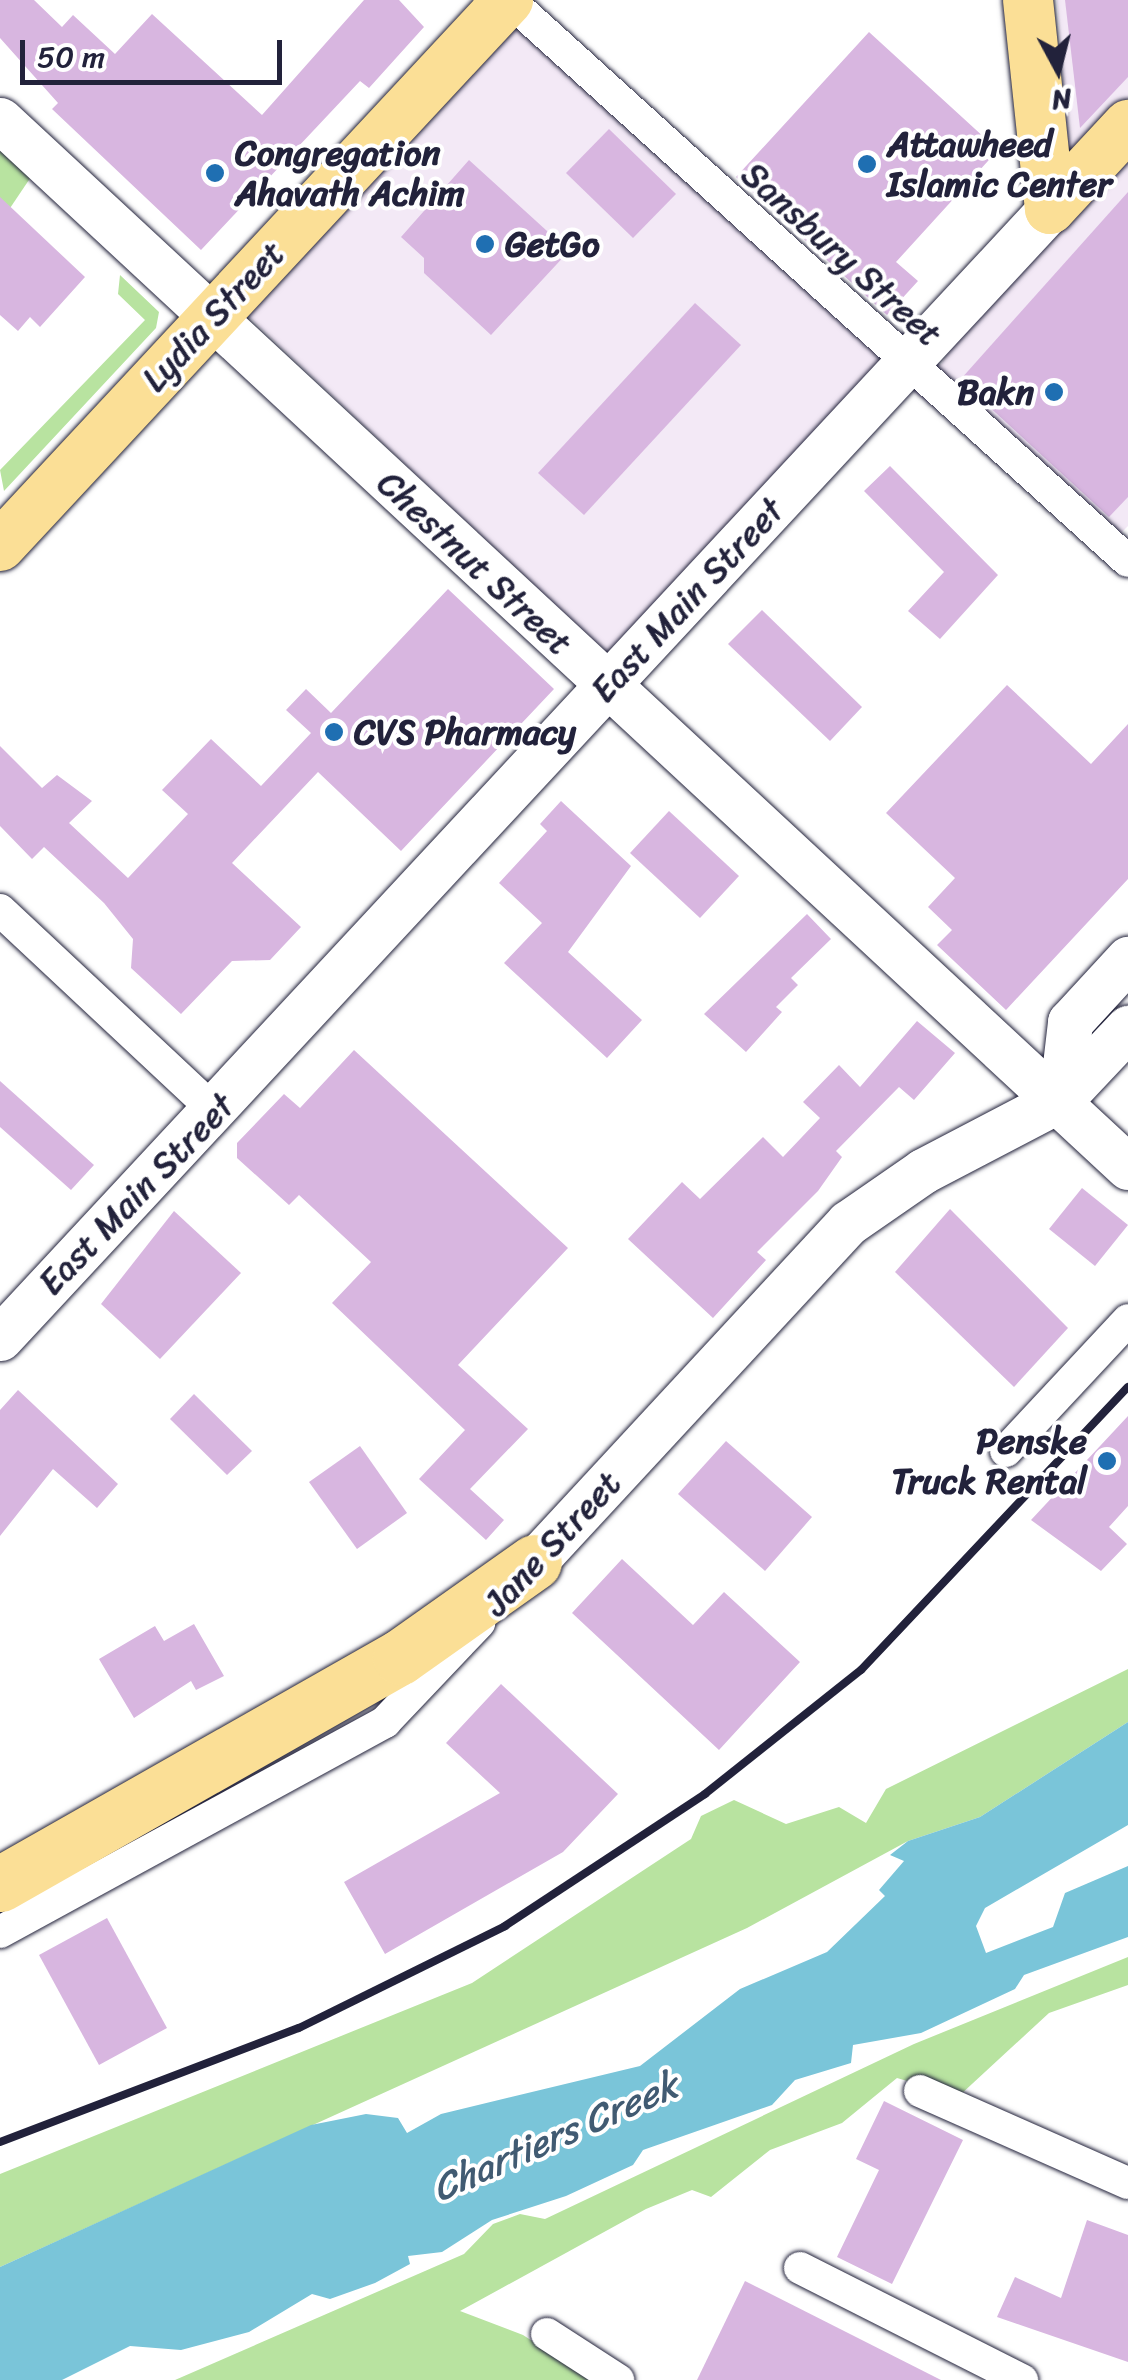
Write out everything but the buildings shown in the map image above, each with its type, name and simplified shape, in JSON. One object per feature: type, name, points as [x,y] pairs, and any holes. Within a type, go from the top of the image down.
[{"type":"highway","points":[[15,1875],[400,1658],[534,1562]]},
{"type":"main road","name":"Lydia Street","points":[[0,546],[509,0]]},
{"type":"main road","points":[[1028,0],[1050,208]]},
{"type":"main road","name":"Chestnut Street","points":[[0,120],[606,687],[1061,1099],[1128,1166]]},
{"type":"main road","name":"East Main Street","points":[[0,1338],[907,368],[1128,126]]},
{"type":"main road","points":[[1061,1099],[1070,1022],[1128,959]]},
{"type":"main road","name":"Jane Street","points":[[534,1562],[848,1223],[924,1171],[1061,1099],[1128,1028]]},
{"type":"street","name":"Sansbury Street","points":[[509,0],[907,368],[1128,561]]},
{"type":"street","points":[[0,910],[215,1111]]},
{"type":"street","points":[[1006,1451],[1128,1320]]},
{"type":"street","name":"Jane Street","points":[[0,1932],[385,1722],[534,1562]]},
{"type":"street","points":[[920,2091],[1128,2184]]},
{"type":"street","points":[[800,2268],[1022,2380]]},
{"type":"street","points":[[547,2334],[618,2380]]},
{"type":"shaded area","points":[[1057,0],[1128,0],[1128,526],[1110,544],[878,364],[607,654],[248,316],[516,25],[941,365],[1067,132]]},
{"type":"green space","points":[[0,133],[37,168],[0,223]]},
{"type":"green space","points":[[120,275],[159,312],[156,328],[4,491],[0,470],[145,320],[118,294]]},
{"type":"green space","points":[[1128,1669],[1128,1722],[980,1817],[908,1841],[747,1928],[0,2267],[0,2174],[472,1983],[691,1839],[701,1816],[734,1800],[786,1824],[839,1807],[866,1823],[886,1789]]},
{"type":"green space","points":[[1128,1957],[1128,1985],[1049,2013],[959,2096],[897,2078],[842,2123],[770,2150],[711,2197],[692,2190],[646,2209],[460,2311],[523,2335],[593,2380],[175,2380],[464,2254],[493,2224],[520,2214],[545,2219],[914,2044]]},
{"type":"water","name":"Chartiers Creek","points":[[1128,1722],[1128,1825],[985,1908],[976,1926],[986,1953],[1053,1927],[1065,1893],[1128,1866],[1128,1937],[1024,1975],[1015,1989],[921,2033],[853,2045],[851,2063],[795,2080],[772,2105],[643,2150],[633,2165],[566,2196],[492,2220],[442,2252],[408,2256],[410,2264],[375,2283],[330,2299],[312,2294],[249,2332],[181,2350],[130,2346],[62,2380],[0,2380],[0,2267],[311,2125],[366,2114],[398,2118],[407,2133],[441,2114],[640,2066],[740,1989],[827,1952],[885,1896],[879,1890],[904,1861],[890,1855],[908,1841],[980,1817]]},
{"type":"railway","points":[[0,2142],[299,2028],[505,1926],[705,1794],[861,1670],[1128,1387]]},
{"type":"place","name":"Attawheed Islamic Center","points":[[867,164]]},
{"type":"place","name":"Congregation Ahavath Achim","points":[[215,173]]},
{"type":"place","name":"GetGo","points":[[485,244]]},
{"type":"place","name":"Bakn","points":[[1054,392]]},
{"type":"place","name":"CVS Pharmacy","points":[[334,732]]},
{"type":"place","name":"Penske Truck Rental","points":[[1107,1461]]}]
